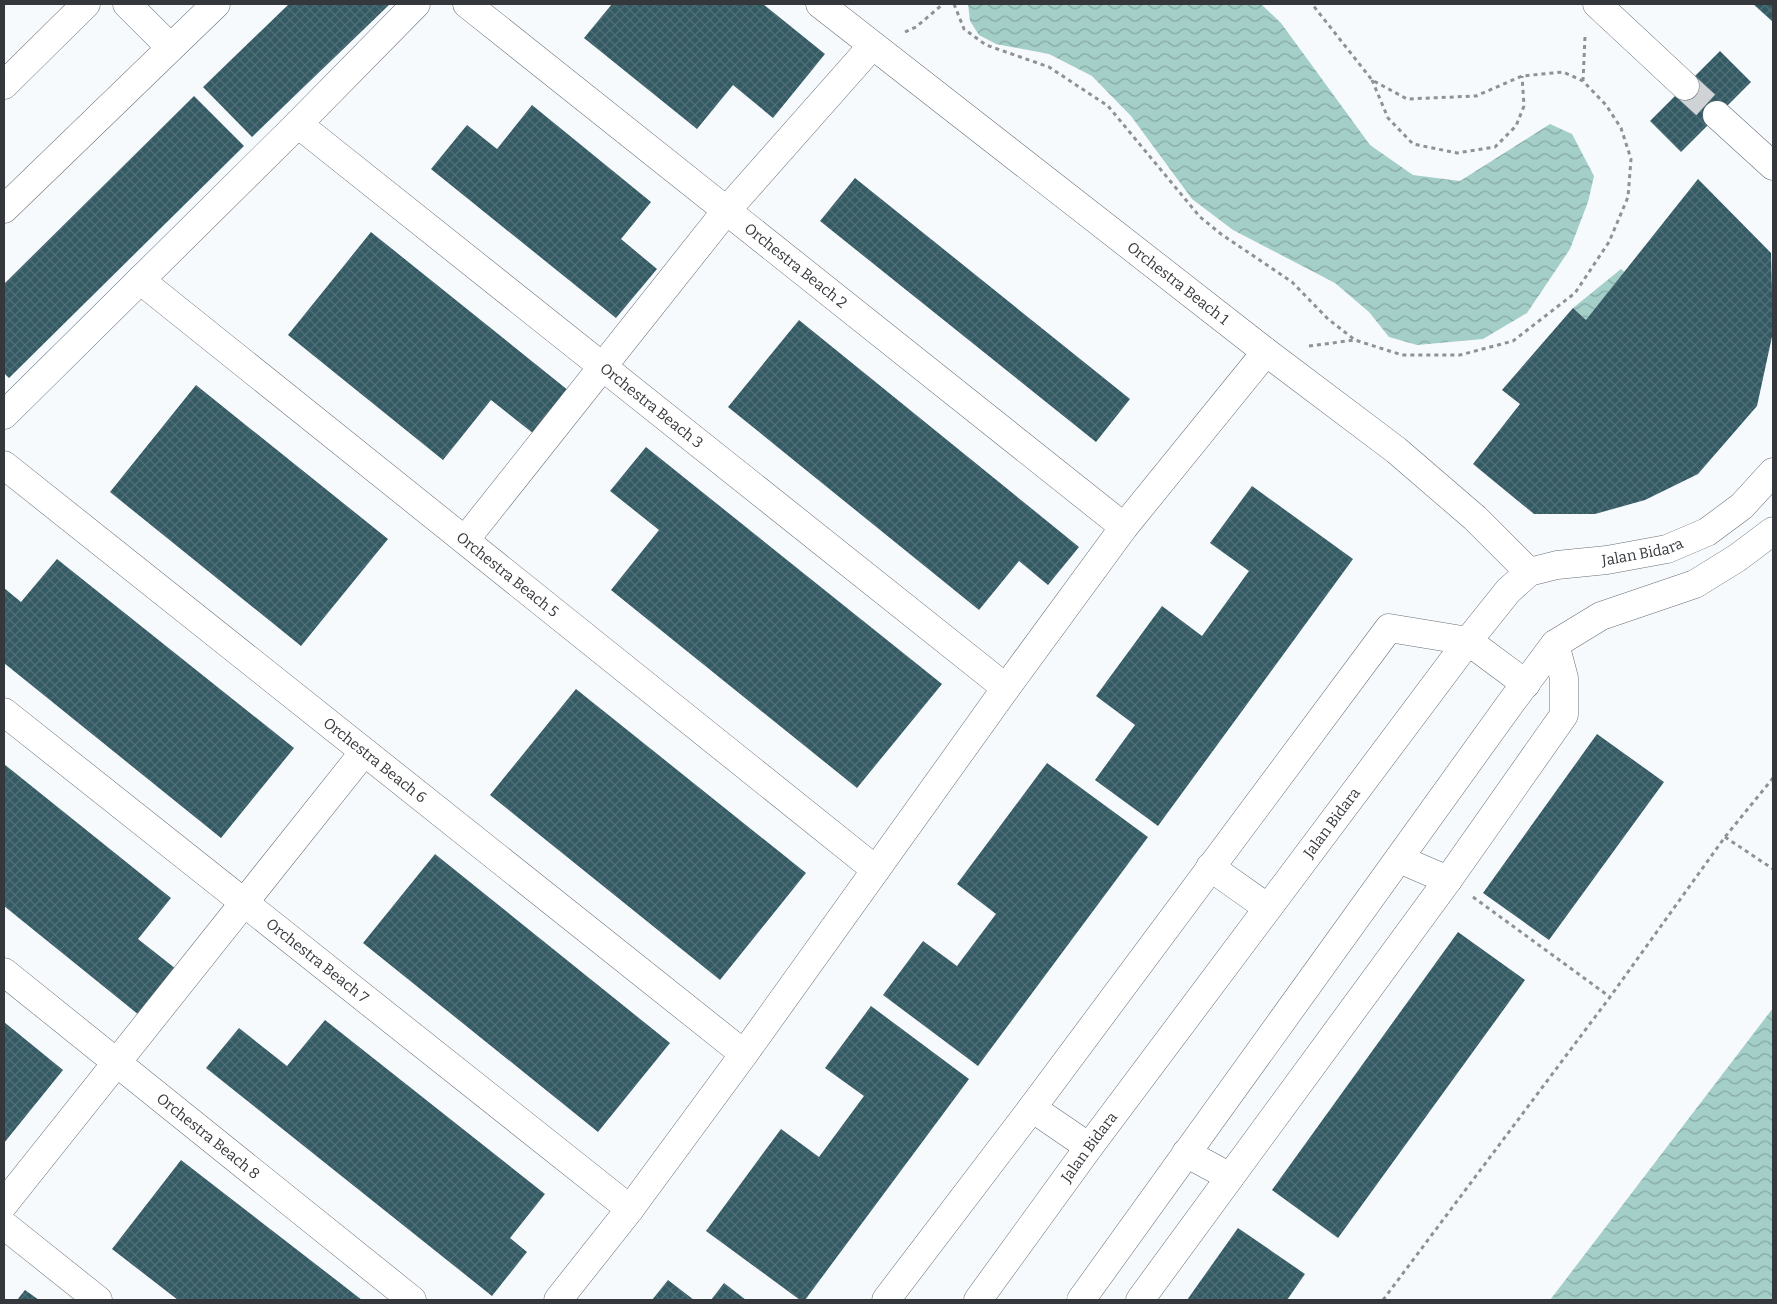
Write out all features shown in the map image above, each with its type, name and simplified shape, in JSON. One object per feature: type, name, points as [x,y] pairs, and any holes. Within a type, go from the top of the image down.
[{"type":"street","points":[[4,85],[86,4]]},
{"type":"street","points":[[127,4],[170,48]]},
{"type":"street","points":[[4,209],[216,4]]},
{"type":"street","points":[[4,415],[298,124],[416,4]]},
{"type":"street","name":"Orchestra Beach 2","points":[[467,4],[1124,527]]},
{"type":"street","name":"Orchestra Beach 1","points":[[820,4],[1266,352],[1396,450],[1475,518],[1529,572]]},
{"type":"street","points":[[1597,4],[1685,86]]},
{"type":"street","points":[[465,540],[726,210],[872,46]]},
{"type":"street","points":[[1718,115],[1773,166]]},
{"type":"street","name":"Orchestra Beach 3","points":[[298,124],[1006,688]]},
{"type":"street","name":"Orchestra Beach 5","points":[[140,280],[876,870]]},
{"type":"street","points":[[558,1300],[630,1209],[744,1054],[1006,688],[1124,527],[1266,352]]},
{"type":"street","name":"Orchestra Beach 6","points":[[4,465],[744,1054]]},
{"type":"street","name":"Jalan Bidara","points":[[978,1300],[1089,1146],[1468,641],[1508,591],[1529,572],[1558,565],[1607,560],[1667,549],[1707,532],[1742,506],[1773,472]]},
{"type":"street","points":[[1081,1300],[1555,644],[1601,616],[1695,584],[1737,558],[1773,531]]},
{"type":"street","points":[[886,1300],[1032,1108],[1389,628],[1468,641],[1526,684]]},
{"type":"street","points":[[1140,1300],[1448,880],[1564,716],[1564,678],[1555,644]]},
{"type":"street","name":"Orchestra Beach 7","points":[[4,712],[630,1209]]},
{"type":"street","points":[[4,1204],[364,752]]},
{"type":"street","points":[[1399,859],[1448,880]]},
{"type":"street","points":[[1210,867],[1268,908]]},
{"type":"street","name":"Orchestra Beach 8","points":[[4,972],[412,1300]]},
{"type":"street","points":[[1032,1108],[1089,1146]]},
{"type":"street","points":[[1186,1154],[1230,1177]]},
{"type":"street","points":[[4,1225],[98,1300]]},
{"type":"path","points":[[872,46],[916,27],[943,4]]},
{"type":"path","points":[[954,4],[964,29],[986,45],[1048,66],[1108,106],[1200,217],[1221,234],[1292,282],[1328,319],[1355,340],[1402,355],[1460,355],[1513,341],[1574,293],[1609,242],[1628,197],[1631,160],[1621,128],[1606,105],[1584,81],[1563,72],[1522,76],[1476,96],[1407,99],[1372,80]]},
{"type":"path","points":[[1312,4],[1372,80],[1388,118],[1413,144],[1457,153],[1495,147],[1516,126],[1524,106],[1522,76]]},
{"type":"path","points":[[1584,81],[1586,33]]},
{"type":"path","points":[[1383,1300],[1610,997],[1725,837],[1773,778]]},
{"type":"path","points":[[1725,837],[1773,869]]},
{"type":"path","points":[[1448,880],[1610,997]]},
{"type":"water","points":[[968,4],[1261,4],[1281,23],[1370,145],[1413,175],[1460,181],[1550,124],[1572,134],[1594,176],[1588,202],[1570,249],[1527,313],[1483,339],[1417,345],[1389,337],[1369,312],[1335,283],[1233,230],[1192,199],[1131,116],[1092,76],[1049,54],[996,44],[979,35],[970,21]]},
{"type":"water","points":[[1621,269],[1662,304],[1622,354],[1573,308]]},
{"type":"water","points":[[1773,1008],[1773,1300],[1550,1300]]},
{"type":"building","points":[[289,4],[390,4],[252,137],[203,87]]},
{"type":"building","points":[[612,4],[763,4],[825,54],[773,118],[733,85],[697,129],[584,38]]},
{"type":"building","points":[[1753,4],[1773,4],[1773,22]]},
{"type":"building","points":[[1720,51],[1751,82],[1681,152],[1650,121]]},
{"type":"building","points":[[194,96],[244,146],[9,378],[4,373],[4,284]]},
{"type":"building","points":[[532,105],[651,202],[621,239],[657,269],[616,318],[431,169],[467,125],[497,149]]},
{"type":"building","points":[[855,178],[1130,399],[1096,442],[820,221]]},
{"type":"building","points":[[1698,179],[1771,253],[1773,332],[1757,406],[1698,474],[1645,500],[1595,514],[1534,514],[1473,464],[1520,404],[1502,390],[1573,308],[1586,320]]},
{"type":"building","points":[[371,232],[569,391],[534,434],[491,400],[443,460],[288,335]]},
{"type":"building","points":[[799,320],[1079,547],[1048,585],[1019,561],[979,610],[728,407]]},
{"type":"building","points":[[196,385],[388,539],[301,646],[110,492]]},
{"type":"building","points":[[646,447],[942,684],[857,788],[611,590],[659,530],[610,491]]},
{"type":"building","points":[[1252,486],[1353,559],[1158,826],[1095,780],[1135,725],[1096,696],[1162,606],[1202,636],[1249,571],[1210,543]]},
{"type":"building","points":[[57,559],[294,748],[221,838],[4,663],[4,588],[21,602]]},
{"type":"building","points":[[576,689],[806,873],[720,980],[490,795]]},
{"type":"building","points":[[1597,734],[1664,782],[1549,940],[1483,893]]},
{"type":"building","points":[[1047,763],[1148,837],[978,1066],[883,995],[923,941],[957,966],[996,914],[957,884]]},
{"type":"building","points":[[4,764],[171,898],[138,939],[176,969],[139,1015],[4,906]]},
{"type":"building","points":[[435,854],[670,1043],[598,1132],[363,943]]},
{"type":"building","points":[[1458,932],[1525,980],[1338,1238],[1272,1190]]},
{"type":"building","points":[[871,1006],[969,1079],[805,1300],[800,1300],[706,1231],[781,1129],[819,1157],[864,1096],[825,1068]]},
{"type":"building","points":[[325,1020],[545,1194],[510,1238],[527,1252],[492,1296],[206,1068],[239,1028],[287,1066]]},
{"type":"building","points":[[4,1022],[63,1070],[4,1143]]},
{"type":"building","points":[[181,1160],[362,1300],[178,1300],[112,1249]]},
{"type":"building","points":[[1238,1228],[1305,1274],[1287,1300],[1187,1300]]},
{"type":"building","points":[[668,1280],[694,1300],[652,1300]]},
{"type":"building","points":[[724,1283],[746,1300],[711,1300]]},
{"type":"building","points":[[25,1290],[39,1300],[17,1300]]},
{"type":"tunnel","points":[[1685,86],[1717,115]]}]
